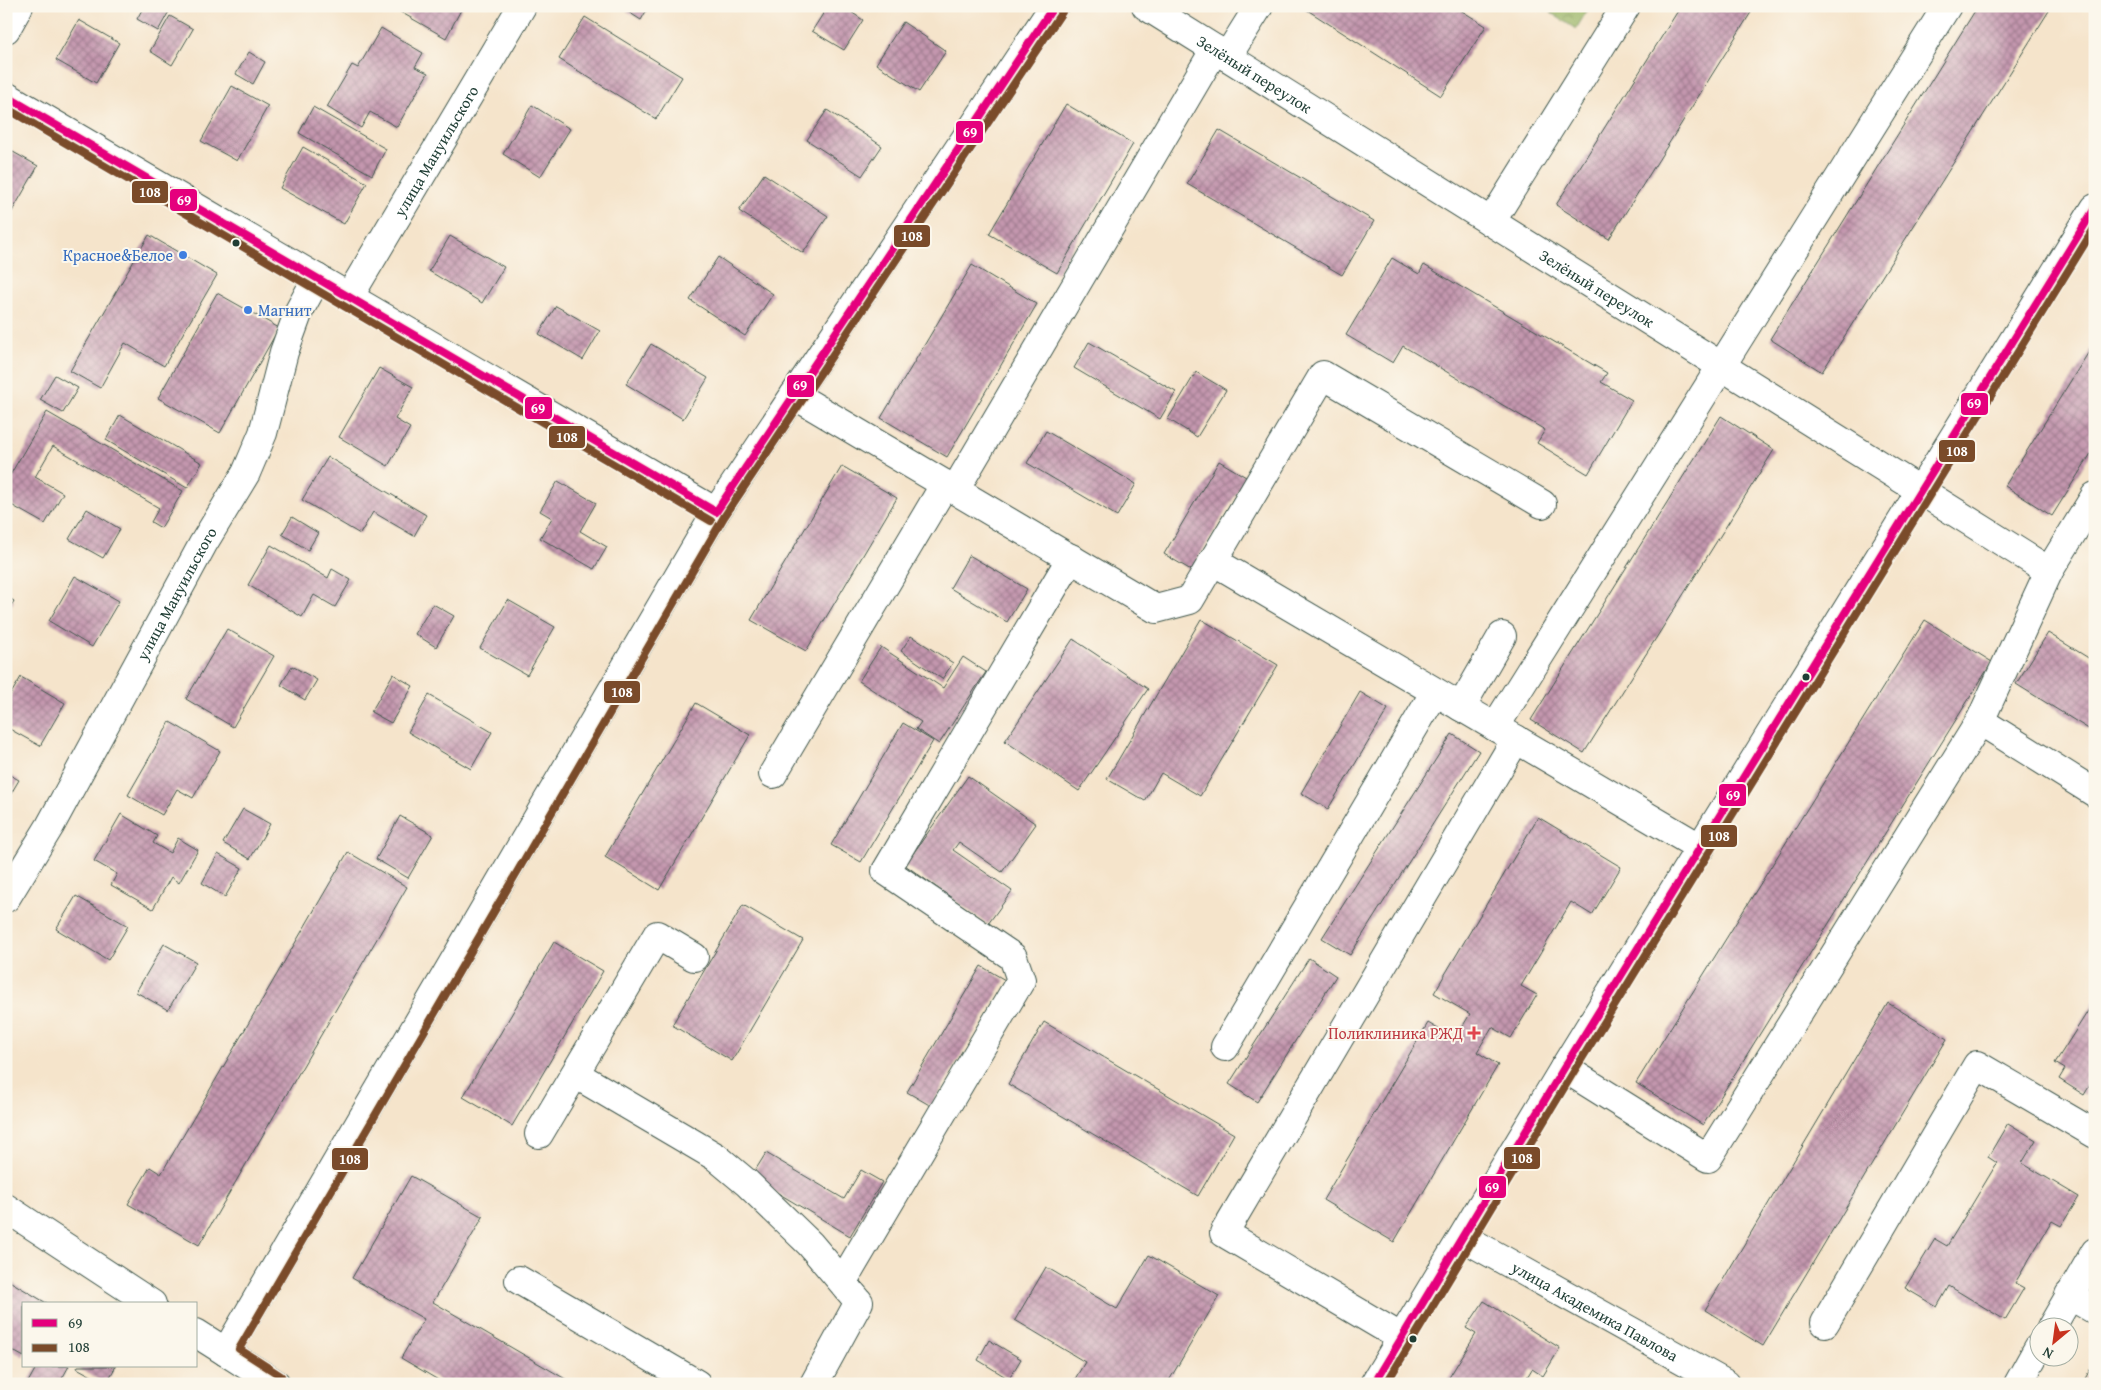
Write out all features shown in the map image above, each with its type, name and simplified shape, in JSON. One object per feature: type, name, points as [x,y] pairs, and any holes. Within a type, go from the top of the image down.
[{"type":"street","points":[[6,30],[19,6]]},
{"type":"street","name":"улица Мануильского","points":[[350,297],[522,6]]},
{"type":"street","points":[[226,1352],[716,512],[1054,6]]},
{"type":"street","name":"Зелёный переулок","points":[[1146,6],[2049,571]]},
{"type":"street","points":[[773,774],[1221,53],[1259,6]]},
{"type":"street","points":[[1491,222],[1626,6]]},
{"type":"street","points":[[1402,1338],[1224,1233],[1506,733],[1721,366],[1946,6]]},
{"type":"street","points":[[6,96],[716,512]]},
{"type":"street","points":[[1374,1384],[1464,1238],[1564,1068],[2095,208]]},
{"type":"street","name":"улица Мануильского","points":[[6,898],[50,826],[203,544],[246,473],[263,433],[284,352],[299,310],[317,278]]},
{"type":"street","points":[[794,395],[1156,609],[1190,600],[1323,375],[1542,504]]},
{"type":"street","points":[[1564,1068],[1708,1158],[1980,721],[2049,571],[2095,496]]},
{"type":"street","points":[[843,1281],[1021,980],[1013,957],[886,871],[1071,558]]},
{"type":"street","points":[[1214,561],[1701,848]]},
{"type":"street","points":[[1461,706],[1502,636]]},
{"type":"street","points":[[1225,1047],[1435,692]]},
{"type":"street","points":[[1980,721],[2095,793]]},
{"type":"street","points":[[539,1134],[657,935],[694,957]]},
{"type":"street","points":[[1824,1323],[1977,1064],[2095,1134]]},
{"type":"street","points":[[575,1074],[716,1157],[747,1183],[810,1244],[843,1281],[859,1302],[814,1384]]},
{"type":"street","points":[[6,1208],[149,1302]]},
{"type":"street","name":"улица Академика Павлова","points":[[1464,1238],[1726,1384]]},
{"type":"street","points":[[2057,1318],[2095,1252]]},
{"type":"street","points":[[519,1280],[697,1384]]},
{"type":"street","points":[[2070,1295],[2095,1310]]},
{"type":"street","points":[[198,1334],[276,1384]]},
{"type":"street","points":[[2018,1384],[2028,1366]]},
{"type":"green space","points":[[1556,6],[1590,6],[1576,29],[1551,13]]},
{"type":"building","points":[[144,6],[172,6],[158,31],[137,19]]},
{"type":"building","points":[[390,6],[463,6],[446,38]]},
{"type":"building","points":[[619,6],[649,6],[641,20]]},
{"type":"building","points":[[828,6],[842,6],[863,20],[844,50],[812,31]]},
{"type":"building","points":[[1301,6],[1454,6],[1486,26],[1441,96]]},
{"type":"building","points":[[1681,6],[1755,6],[1609,239],[1556,205]]},
{"type":"building","points":[[1978,6],[2052,6],[1822,372],[1770,339]]},
{"type":"building","points":[[170,16],[193,29],[172,65],[150,51]]},
{"type":"building","points":[[585,17],[682,77],[656,119],[559,59]]},
{"type":"building","points":[[79,20],[119,43],[96,83],[56,60]]},
{"type":"building","points":[[903,22],[946,51],[919,92],[876,64]]},
{"type":"building","points":[[381,28],[423,53],[415,67],[428,73],[397,127],[370,112],[361,128],[327,107],[352,65],[358,68]]},
{"type":"building","points":[[249,52],[265,62],[253,84],[236,74]]},
{"type":"building","points":[[232,86],[268,106],[237,161],[201,141]]},
{"type":"building","points":[[1066,104],[1133,144],[1057,273],[989,234]]},
{"type":"building","points":[[532,105],[570,129],[540,177],[503,154]]},
{"type":"building","points":[[313,107],[386,149],[372,175],[299,133]]},
{"type":"building","points":[[827,110],[882,146],[862,176],[807,140]]},
{"type":"building","points":[[1219,130],[1374,221],[1342,275],[1187,184]]},
{"type":"building","points":[[303,147],[367,183],[344,224],[280,188]]},
{"type":"building","points":[[6,148],[38,166],[10,215],[6,213]]},
{"type":"building","points":[[764,174],[828,216],[803,253],[739,211]]},
{"type":"building","points":[[149,235],[217,275],[164,366],[125,343],[100,388],[70,371]]},
{"type":"building","points":[[450,236],[504,267],[482,303],[429,271]]},
{"type":"building","points":[[718,257],[773,294],[745,336],[690,300]]},
{"type":"building","points":[[1392,258],[1419,274],[1424,265],[1607,373],[1601,382],[1632,400],[1588,474],[1537,443],[1545,430],[1403,346],[1393,363],[1346,335]]},
{"type":"building","points":[[972,265],[1037,304],[947,457],[881,418]]},
{"type":"building","points":[[217,293],[279,328],[220,433],[158,398]]},
{"type":"building","points":[[556,306],[600,331],[583,360],[539,334]]},
{"type":"building","points":[[1089,342],[1176,392],[1160,419],[1074,368]]},
{"type":"building","points":[[2095,342],[2095,447],[2052,516],[2005,486]]},
{"type":"building","points":[[651,344],[708,378],[683,419],[626,384]]},
{"type":"building","points":[[379,368],[413,387],[395,419],[410,428],[388,466],[339,437]]},
{"type":"building","points":[[1196,372],[1226,390],[1197,437],[1168,419]]},
{"type":"building","points":[[55,375],[78,388],[63,413],[40,400]]},
{"type":"building","points":[[47,412],[183,491],[161,528],[151,522],[159,508],[53,446],[35,477],[63,493],[45,524],[6,502],[6,482]]},
{"type":"building","points":[[120,415],[202,463],[187,488],[106,440]]},
{"type":"building","points":[[1721,416],[1774,450],[1584,753],[1531,720]]},
{"type":"building","points":[[1046,431],[1136,484],[1117,516],[1027,463]]},
{"type":"building","points":[[328,457],[426,515],[414,536],[373,512],[360,534],[302,500]]},
{"type":"building","points":[[1219,461],[1246,477],[1191,570],[1164,554]]},
{"type":"building","points":[[842,466],[897,498],[806,651],[751,620]]},
{"type":"building","points":[[558,481],[596,503],[580,531],[607,547],[594,569],[540,538],[552,518],[540,511]]},
{"type":"building","points":[[87,509],[120,529],[103,558],[69,539]]},
{"type":"building","points":[[292,517],[318,533],[308,550],[282,534]]},
{"type":"building","points":[[271,545],[328,578],[332,569],[351,580],[335,607],[314,595],[302,617],[248,585]]},
{"type":"building","points":[[969,555],[1027,589],[1007,622],[950,588]]},
{"type":"building","points":[[75,576],[119,601],[92,647],[49,621]]},
{"type":"building","points":[[6,596],[14,601],[6,614]]},
{"type":"building","points":[[508,600],[555,627],[527,675],[480,648]]},
{"type":"building","points":[[433,604],[454,616],[436,647],[415,634]]},
{"type":"building","points":[[1201,619],[1278,665],[1200,796],[1161,773],[1145,801],[1107,779]]},
{"type":"building","points":[[1925,620],[1992,662],[1703,1125],[1636,1083]]},
{"type":"building","points":[[227,629],[274,656],[233,727],[186,699]]},
{"type":"building","points":[[2048,633],[2095,662],[2095,733],[2016,684]]},
{"type":"building","points":[[911,636],[953,663],[942,679],[901,651]]},
{"type":"building","points":[[1073,639],[1148,689],[1079,791],[1005,741]]},
{"type":"building","points":[[881,647],[943,688],[963,657],[986,672],[939,744],[916,729],[921,722],[859,681]]},
{"type":"building","points":[[292,666],[317,680],[305,700],[281,685]]},
{"type":"building","points":[[393,674],[413,686],[391,723],[371,712]]},
{"type":"building","points":[[21,677],[65,703],[40,746],[6,727],[6,702]]},
{"type":"building","points":[[1360,692],[1388,709],[1328,809],[1301,793]]},
{"type":"building","points":[[429,695],[492,732],[471,769],[408,732]]},
{"type":"building","points":[[696,703],[750,735],[659,890],[605,857]]},
{"type":"building","points":[[170,722],[220,751],[193,798],[177,789],[162,815],[128,795]]},
{"type":"building","points":[[903,723],[933,741],[861,862],[831,845]]},
{"type":"building","points":[[1452,734],[1479,751],[1350,955],[1322,938]]},
{"type":"building","points":[[6,773],[19,780],[6,802]]},
{"type":"building","points":[[968,776],[1036,824],[1002,872],[959,842],[953,850],[1012,891],[988,924],[905,865]]},
{"type":"building","points":[[243,809],[270,824],[250,859],[223,843]]},
{"type":"building","points":[[121,814],[157,836],[153,843],[170,853],[178,838],[198,850],[179,883],[171,877],[153,909],[111,885],[117,874],[94,861]]},
{"type":"building","points":[[400,816],[433,835],[408,878],[376,859]]},
{"type":"building","name":"Поликлиника РЖД","points":[[1538,817],[1621,867],[1592,915],[1571,902],[1521,986],[1537,995],[1511,1038],[1492,1027],[1477,1052],[1498,1065],[1394,1242],[1323,1200],[1428,1023],[1455,1039],[1470,1014],[1434,993]]},
{"type":"building","points":[[348,852],[407,887],[199,1245],[128,1204],[150,1167],[161,1174]]},
{"type":"building","points":[[218,854],[242,868],[225,897],[202,883]]},
{"type":"building","points":[[76,896],[128,926],[108,960],[56,929]]},
{"type":"building","points":[[743,905],[803,940],[732,1061],[672,1025]]},
{"type":"building","points":[[554,942],[603,971],[512,1126],[463,1097]]},
{"type":"building","points":[[164,944],[196,962],[168,1010],[136,992]]},
{"type":"building","points":[[1309,958],[1336,976],[1257,1102],[1229,1084]]},
{"type":"building","points":[[981,966],[1005,980],[931,1106],[907,1092]]},
{"type":"building","points":[[2095,1000],[2095,1088],[2090,1085],[2084,1095],[2059,1079],[2065,1069],[2055,1063]]},
{"type":"building","points":[[1888,1003],[1947,1039],[1763,1346],[1705,1310]]},
{"type":"building","points":[[1044,1022],[1234,1134],[1198,1196],[1008,1084]]},
{"type":"building","points":[[2008,1123],[2036,1140],[2022,1163],[2079,1197],[2061,1226],[2052,1221],[2015,1283],[2024,1288],[2005,1320],[1949,1286],[1937,1307],[1905,1288],[1935,1239],[1947,1246],[1997,1163],[1988,1157]]},
{"type":"building","points":[[766,1153],[844,1199],[861,1170],[882,1182],[850,1236],[751,1177]]},
{"type":"building","points":[[411,1176],[483,1217],[433,1302],[574,1384],[445,1384],[401,1358],[424,1319],[352,1278]]},
{"type":"building","points":[[1149,1255],[1219,1296],[1167,1384],[1072,1384],[1085,1362],[1015,1320],[1046,1267],[1117,1309]]},
{"type":"building","points":[[6,1279],[45,1302],[22,1302],[22,1356],[6,1347]]},
{"type":"building","points":[[1484,1301],[1560,1348],[1543,1376],[1532,1369],[1523,1384],[1445,1384],[1476,1334],[1466,1328]]},
{"type":"building","points":[[989,1340],[1021,1359],[1009,1379],[978,1360]]},
{"type":"building","points":[[2095,1361],[2095,1384],[2082,1384]]},
{"type":"building","points":[[36,1368],[68,1368],[59,1384],[27,1384]]},
{"type":"building","points":[[77,1368],[115,1368],[106,1384]]},
{"type":"transit line","name":"69","points":[[716,512],[1054,6]]},
{"type":"transit line","name":"108","points":[[281,1376],[239,1349],[724,517],[1062,12]]},
{"type":"transit line","name":"69","points":[[6,96],[716,512]]},
{"type":"transit line","name":"108","points":[[6,108],[711,521]]},
{"type":"transit line","name":"69","points":[[1374,1384],[1564,1068],[2095,208]]},
{"type":"transit line","name":"108","points":[[1386,1384],[1573,1073],[2095,227]]},
{"type":"place","name":"Красное&Белое","points":[[183,255]]},
{"type":"place","name":"Магнит","points":[[248,310]]},
{"type":"place","name":"Поликлиника РЖД","points":[[1474,1033]]}]
